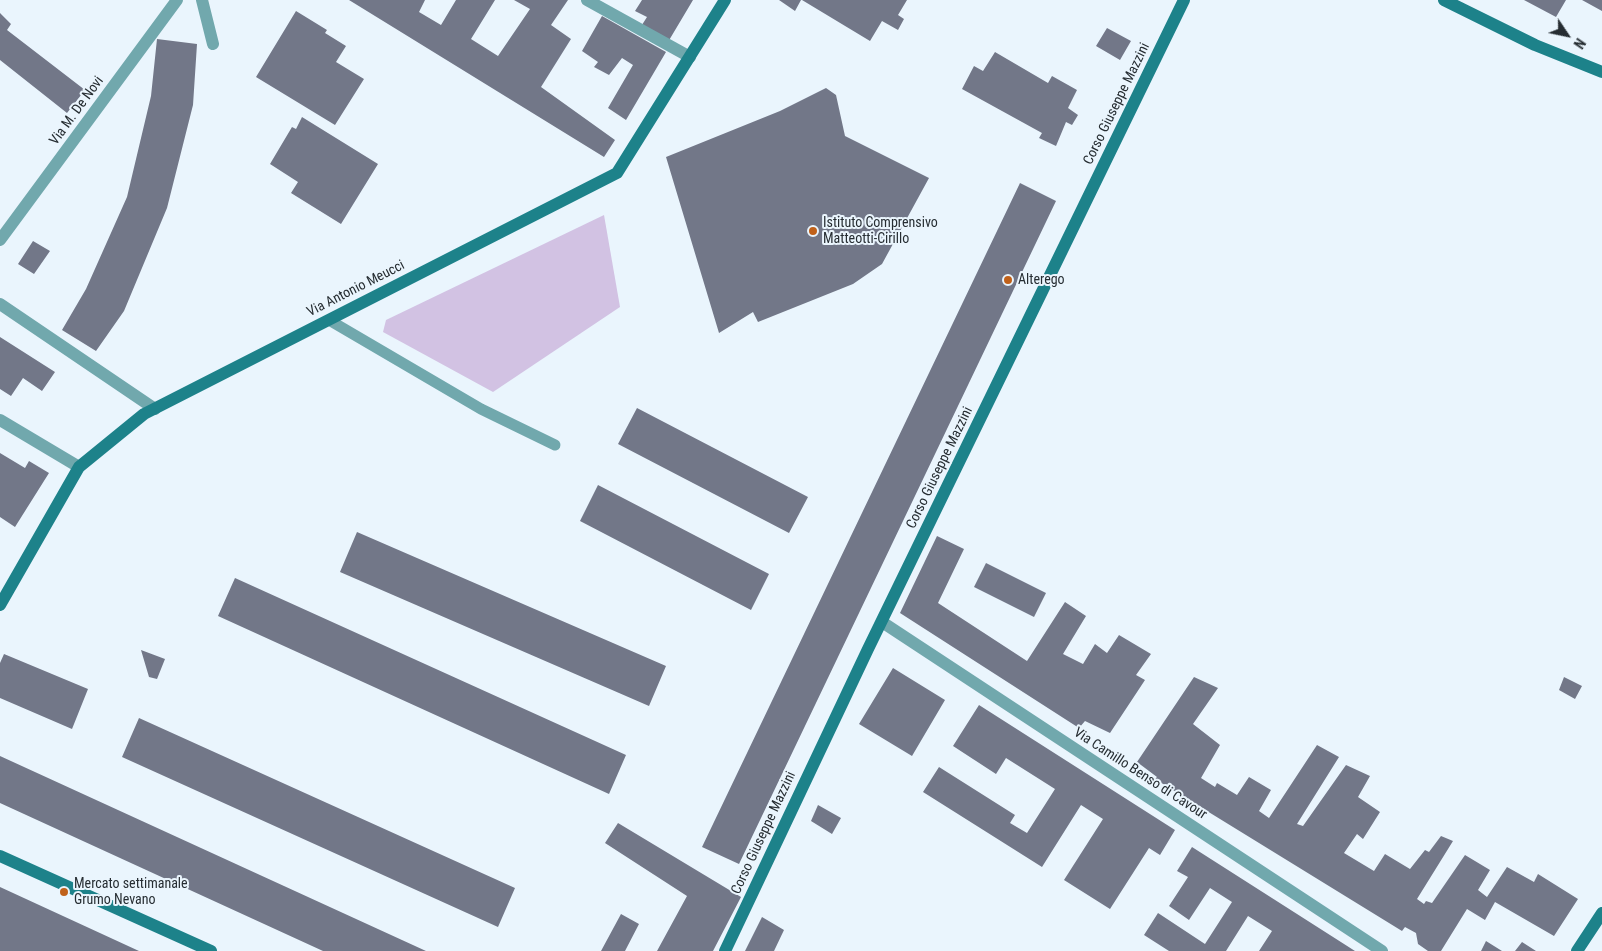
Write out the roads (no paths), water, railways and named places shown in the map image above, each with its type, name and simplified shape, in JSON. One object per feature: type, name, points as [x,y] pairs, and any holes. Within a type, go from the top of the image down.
[{"type":"street","name":"Via M. De Novi","points":[[0,240],[177,0]]},
{"type":"street","points":[[202,0],[213,44]]},
{"type":"street","points":[[587,0],[690,57]]},
{"type":"street","name":"Via Antonio Meucci","points":[[0,605],[79,467],[144,414],[617,173],[725,0]]},
{"type":"street","name":"Corso Giuseppe Mazzini","points":[[725,951],[882,622],[1184,0]]},
{"type":"street","points":[[1444,0],[1535,45],[1602,72]]},
{"type":"street","points":[[0,304],[155,409]]},
{"type":"street","points":[[0,420],[79,467]]},
{"type":"street","name":"Via Camillo Benso di Cavour","points":[[882,622],[1382,951]]},
{"type":"street","points":[[0,856],[210,951]]},
{"type":"street","points":[[1577,951],[1602,913]]},
{"type":"lane","points":[[329,320],[481,409],[555,445]]},
{"type":"place","name":"Istituto Comprensivo Matteotti-Cirillo","points":[[813,231]]},
{"type":"place","name":"Alterego","points":[[1008,280]]},
{"type":"place","name":"Mercato settimanale Grumo Nevano","points":[[64,892]]}]
